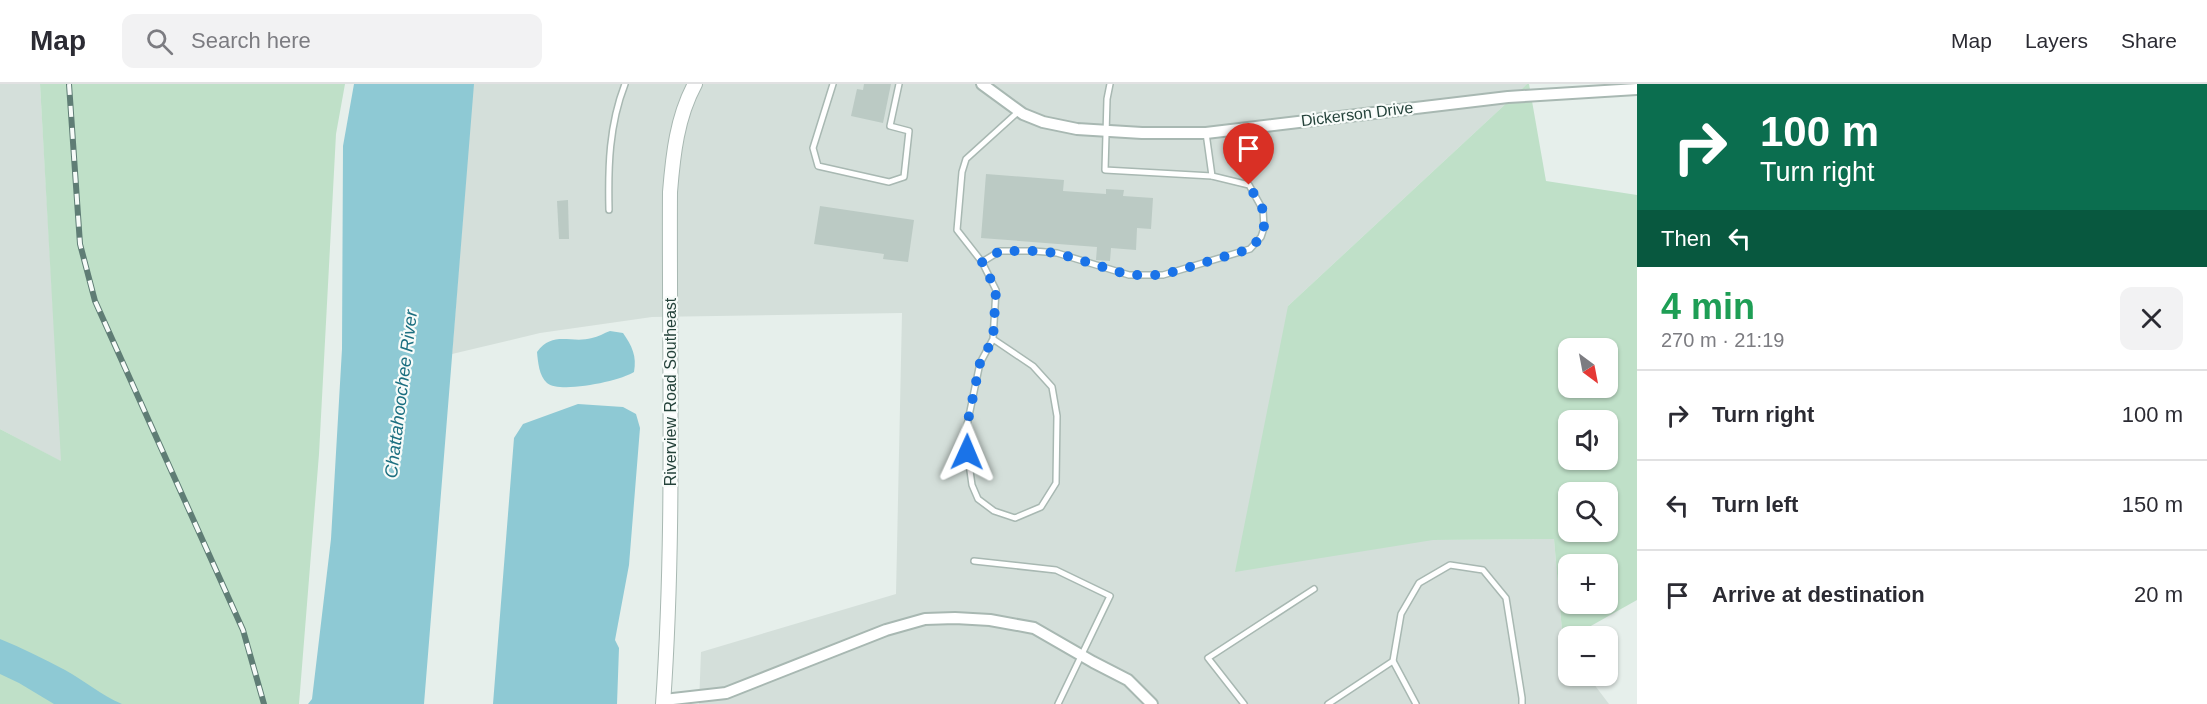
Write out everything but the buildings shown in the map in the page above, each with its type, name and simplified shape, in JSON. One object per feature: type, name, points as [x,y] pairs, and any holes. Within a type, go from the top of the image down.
[{"type":"street","name":"Riverview Road Southeast","points":[[664,702],[669,636],[670,559],[670,192],[673,156],[681,121],[695,84]]},
{"type":"street","name":"Dickerson Drive","points":[[982,84],[1019,111],[1043,122],[1077,129],[1142,133],[1206,133],[1508,97],[1637,89]]},
{"type":"street","points":[[664,702],[726,693],[846,644],[925,619],[990,620],[1034,628],[1128,680],[1152,704]]},
{"type":"lane","points":[[609,210],[608,156],[618,102],[625,84]]},
{"type":"lane","points":[[833,84],[813,148],[818,166],[889,182],[904,177],[909,131],[890,126],[898,84]]},
{"type":"lane","points":[[982,262],[1000,251],[1034,251],[1057,253],[1129,275],[1163,275],[1250,249],[1261,237],[1264,228],[1263,210],[1249,185],[1212,176],[1105,170],[1110,84]]},
{"type":"lane","points":[[993,339],[1033,366],[1052,387],[1057,416],[1056,483],[1041,507],[1015,518],[994,511],[978,500],[972,485],[965,435],[980,363],[993,339],[996,290],[982,262],[957,230],[962,172],[966,159],[1019,111]]},
{"type":"lane","points":[[1206,133],[1212,176]]},
{"type":"lane","points":[[974,561],[1056,570],[1110,596],[1058,704]]},
{"type":"lane","points":[[1416,704],[1393,661],[1401,614],[1419,583],[1450,565],[1484,570],[1506,597],[1522,704]]},
{"type":"lane","points":[[1244,704],[1208,658],[1314,589]]},
{"type":"lane","points":[[1328,704],[1393,661]]},
{"type":"shaded area","points":[[0,84],[40,84],[62,462],[0,429]]},
{"type":"shaded area","points":[[473,84],[1527,84],[1288,306],[1433,540],[1554,539],[1558,614],[1561,614],[1562,626],[1558,626],[1558,686],[1595,686],[1609,704],[699,704],[701,652],[896,594],[902,313],[652,317],[540,333],[452,354]]},
{"type":"green space","points":[[40,84],[345,84],[336,134],[319,454],[299,704],[0,704],[0,429],[61,461]]},
{"type":"green space","points":[[1529,84],[1546,181],[1637,195],[1637,600],[1618,611],[1618,554],[1558,554],[1558,585],[1554,539],[1433,540],[1235,572],[1288,306]]},
{"type":"green space","points":[[1561,614],[1612,614],[1591,626],[1562,626]]},
{"type":"water","name":"Chattahoochee River","points":[[354,84],[474,84],[424,704],[308,704],[312,699],[331,539],[342,349],[343,146]]},
{"type":"water","points":[[610,331],[623,333],[629,342],[634,356],[634,372],[627,376],[577,387],[554,386],[544,380],[539,369],[537,352],[543,345],[556,339],[592,338]]},
{"type":"water","points":[[578,404],[623,407],[636,414],[640,428],[629,565],[615,640],[619,648],[617,704],[493,704],[514,438],[523,424]]},
{"type":"water","points":[[0,639],[65,670],[122,704],[54,704],[0,674]]},
{"type":"railway","points":[[69,84],[80,244],[95,301],[243,630],[264,704]]},
{"type":"route","points":[[967,452],[965,435],[980,363],[993,339],[996,290],[982,262],[1000,251],[1034,251],[1057,253],[1129,275],[1163,275],[1250,249],[1261,237],[1264,228],[1263,210],[1249,185]]}]
